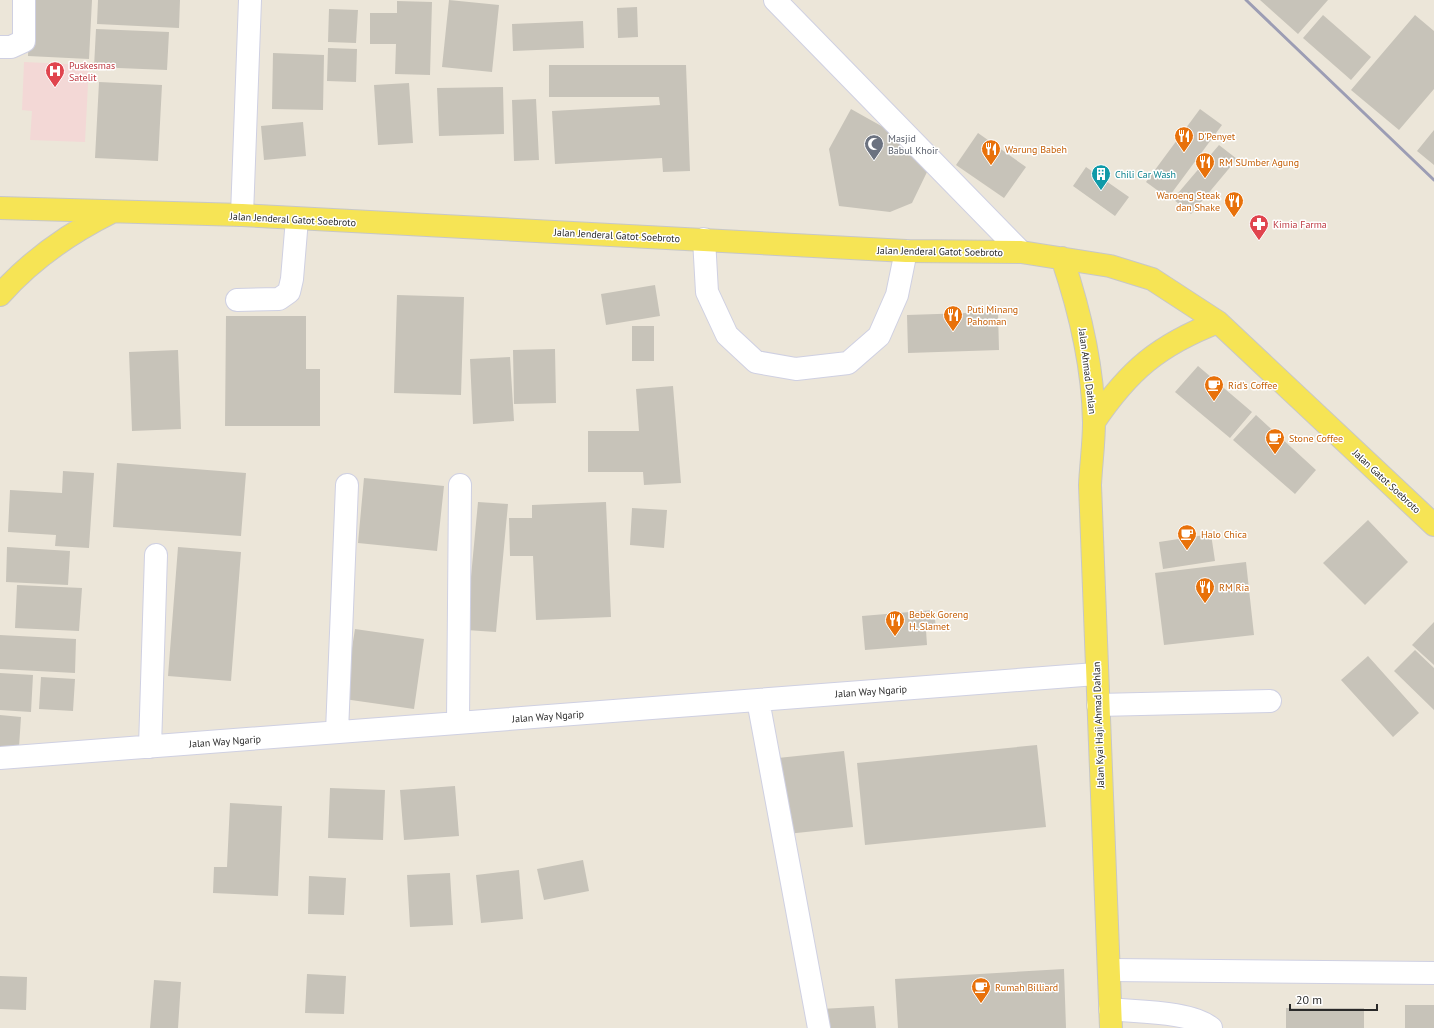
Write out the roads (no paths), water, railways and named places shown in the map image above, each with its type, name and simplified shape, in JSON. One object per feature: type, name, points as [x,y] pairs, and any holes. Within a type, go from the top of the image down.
[{"type":"main road","name":"Jalan Jenderal Gatot Soebroto","points":[[0,208],[242,216],[704,239],[906,251],[1021,252],[1110,266],[1152,279],[1218,322]]},
{"type":"main road","points":[[0,295],[40,256],[81,228],[111,212]]},
{"type":"main road","name":"Jalan Ahmad Dahlan","points":[[1062,258],[1075,298],[1085,338],[1094,422]]},
{"type":"main road","name":"Jalan Ahmad Dahlan","points":[[1094,422],[1112,395],[1134,371],[1160,351],[1182,338],[1218,322]]},
{"type":"main road","name":"Jalan Gatot Soebroto","points":[[1218,322],[1434,525]]},
{"type":"main road","name":"Jalan Kyai Haji Ahmad Dahlan","points":[[1094,422],[1090,485],[1110,1019]]},
{"type":"street","points":[[0,47],[11,47],[24,41],[24,0]]},
{"type":"street","points":[[242,216],[250,0]]},
{"type":"street","points":[[775,0],[1021,252]]},
{"type":"street","points":[[238,300],[279,299],[289,292],[292,279],[297,219]]},
{"type":"street","points":[[704,239],[707,292],[727,335],[756,362],[796,369],[848,363],[879,336],[897,295],[906,251]]},
{"type":"street","points":[[337,732],[347,485]]},
{"type":"street","points":[[458,723],[460,485]]},
{"type":"street","points":[[150,747],[156,555]]},
{"type":"street","name":"Jalan Way Ngarip","points":[[0,758],[1096,674]]},
{"type":"street","points":[[758,700],[819,1028]]},
{"type":"street","points":[[1098,704],[1270,701]]},
{"type":"street","points":[[1109,970],[1434,973]]},
{"type":"street","points":[[1110,1019],[1174,1015],[1204,1022],[1210,1028]]},
{"type":"railway","points":[[1246,0],[1434,180]]},
{"type":"place","name":"Puskesmas Satelit","points":[[55,88]]},
{"type":"place","name":"D'Penyet","points":[[1184,153]]},
{"type":"place","name":"Masjid Babul Khoir","points":[[874,161]]},
{"type":"place","name":"Warung Babeh","points":[[991,166]]},
{"type":"place","name":"RM SUmber Agung","points":[[1205,179]]},
{"type":"place","name":"Chili Car Wash","points":[[1101,191]]},
{"type":"place","name":"Waroeng Steak dan Shake","points":[[1234,218]]},
{"type":"place","name":"Kimia Farma","points":[[1259,241]]},
{"type":"place","name":"Puti Minang Pahoman","points":[[953,332]]},
{"type":"place","name":"Rid's Coffee","points":[[1214,402]]},
{"type":"place","name":"Stone Coffee","points":[[1275,455]]},
{"type":"place","name":"Halo Chica","points":[[1187,551]]},
{"type":"place","name":"RM Ria","points":[[1205,604]]},
{"type":"place","name":"Bebek Goreng H. Slamet","points":[[895,637]]},
{"type":"place","name":"Rumah Billiard","points":[[981,1004]]}]
